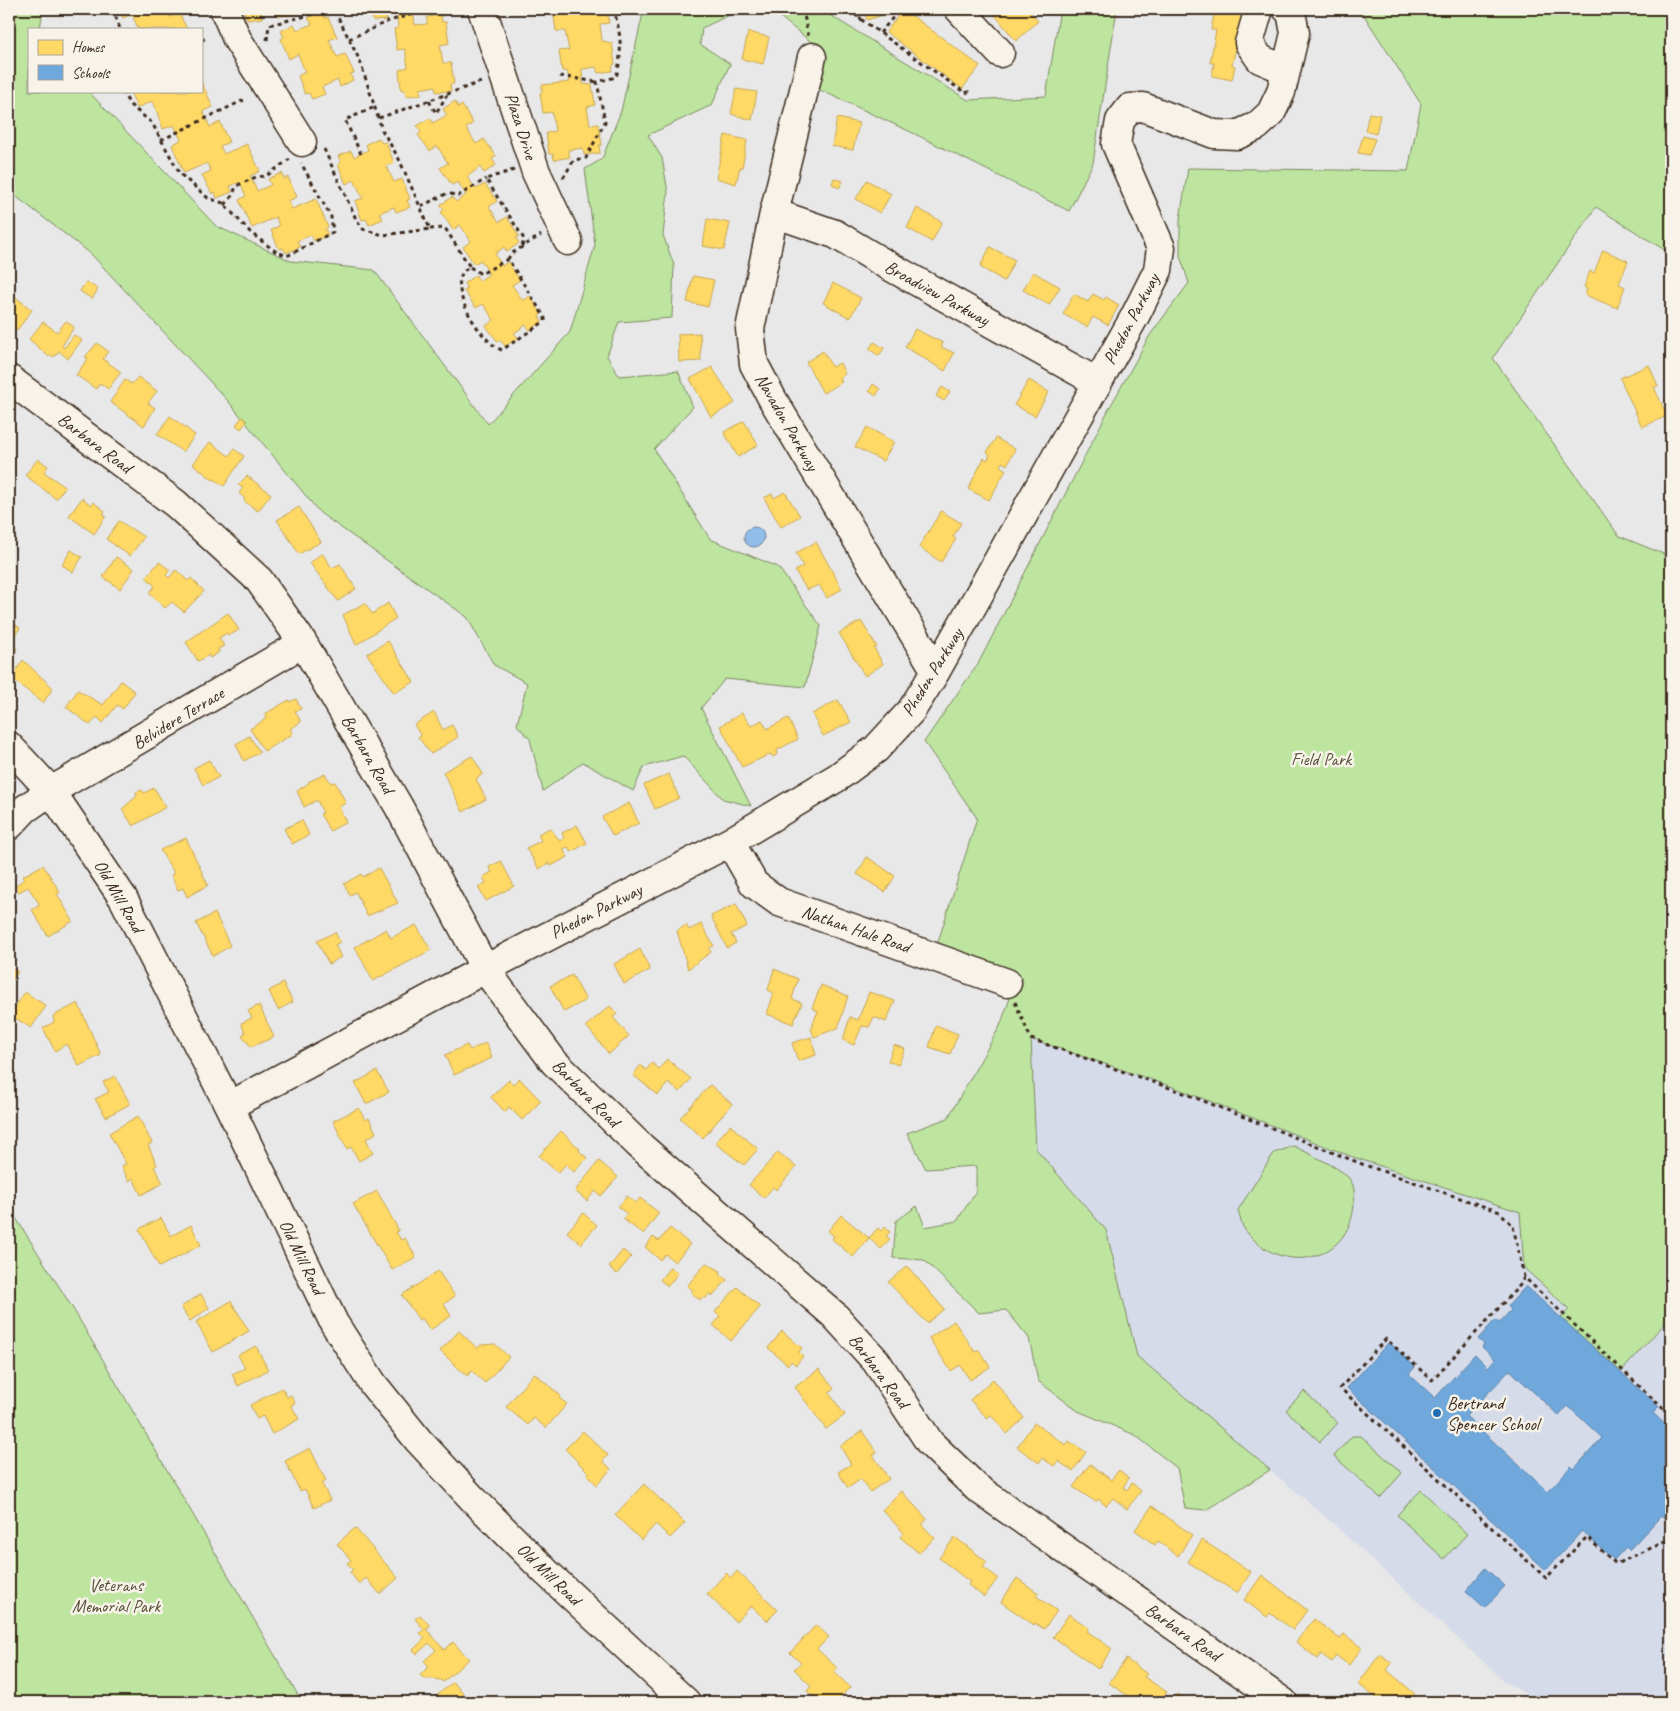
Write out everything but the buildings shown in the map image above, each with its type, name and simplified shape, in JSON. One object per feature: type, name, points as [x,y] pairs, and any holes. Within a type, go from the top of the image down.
[{"type":"street","points":[[224,9],[236,39],[304,153]]},
{"type":"street","name":"Plaza Drive","points":[[482,9],[536,172],[568,241]]},
{"type":"street","points":[[959,9],[1000,53]]},
{"type":"street","points":[[1259,9],[1249,44],[1260,59],[1286,70]]},
{"type":"street","name":"Phedon Parkway","points":[[229,1106],[485,968],[730,842],[838,777],[876,749],[911,711],[936,671],[1097,382],[1136,316],[1158,270],[1161,248],[1116,144],[1120,121],[1130,108],[1143,107],[1214,134],[1237,135],[1257,126],[1271,113],[1282,92],[1295,33],[1291,12],[1288,9]]},
{"type":"street","name":"Navadon Parkway","points":[[812,57],[774,213],[750,329],[754,364],[772,400],[936,671]]},
{"type":"street","name":"Broadview Parkway","points":[[774,213],[835,234],[1097,382]]},
{"type":"street","name":"Barbara Road","points":[[9,379],[176,504],[259,580],[303,643],[399,807],[485,968],[554,1062],[638,1144],[834,1315],[876,1361],[930,1443],[977,1488],[1283,1702]]},
{"type":"street","name":"Belvidere Terrace","points":[[9,826],[25,809],[51,791],[303,643]]},
{"type":"street","name":"Old Mill Road","points":[[9,746],[51,791],[123,898],[229,1106],[334,1323],[373,1384],[418,1440],[479,1505],[547,1573],[686,1702]]},
{"type":"street","name":"Nathan Hale Road","points":[[730,842],[754,884],[779,902],[1007,983]]},
{"type":"path","points":[[113,9],[120,28]]},
{"type":"path","points":[[267,40],[269,25],[306,16],[325,9]]},
{"type":"path","points":[[334,9],[360,61],[378,118],[430,229]]},
{"type":"path","points":[[349,39],[389,22],[430,9]]},
{"type":"path","points":[[530,9],[531,15]]},
{"type":"path","points":[[560,76],[597,82],[616,76],[621,62],[617,21],[613,9]]},
{"type":"path","points":[[803,9],[812,57]]},
{"type":"path","points":[[849,9],[965,94],[971,91]]},
{"type":"path","points":[[857,9],[862,20]]},
{"type":"path","points":[[880,33],[900,9]]},
{"type":"path","points":[[202,40],[207,38]]},
{"type":"path","points":[[560,183],[574,160],[586,158],[605,122],[597,82]]},
{"type":"path","points":[[378,118],[479,83]]},
{"type":"path","points":[[123,92],[130,105],[152,123],[180,174],[208,198],[225,205],[251,233],[280,254],[287,256],[330,236],[333,232],[331,217],[304,153]]},
{"type":"path","points":[[429,101],[436,112],[447,95]]},
{"type":"path","points":[[160,140],[246,99]]},
{"type":"path","points":[[360,154],[346,120],[375,107]]},
{"type":"path","points":[[225,205],[233,195],[236,186],[256,177],[266,176],[304,153]]},
{"type":"path","points":[[304,153],[363,229],[384,235],[445,228],[470,267],[481,274],[508,259],[522,246],[539,236]]},
{"type":"path","points":[[420,206],[448,194],[458,196],[486,180],[511,170]]},
{"type":"path","points":[[486,180],[524,239],[522,246]]},
{"type":"path","points":[[470,267],[462,272],[459,279],[459,289],[463,301],[486,339],[494,347],[502,350],[540,326],[545,318],[508,259]]},
{"type":"path","points":[[1007,983],[1031,1039],[1181,1092],[1362,1164],[1500,1212],[1512,1226],[1524,1277],[1671,1416]]},
{"type":"path","points":[[1524,1277],[1521,1284],[1432,1380],[1386,1339],[1340,1388],[1546,1578],[1587,1537],[1616,1564],[1671,1539]]},
{"type":"shaded area","name":"Bertrand Spencer School","points":[[1031,1039],[1173,1087],[1353,1157],[1520,1212],[1671,1198],[1671,1702],[1539,1702],[1503,1680],[1329,1520],[1137,1356],[1106,1230],[1036,1149]]},
{"type":"green space","points":[[9,9],[43,9],[40,28],[28,28],[28,92],[89,92],[216,226],[291,261],[374,270],[488,424],[570,332],[595,245],[585,169],[602,159],[621,111],[644,9],[742,9],[702,28],[700,44],[730,64],[712,105],[648,135],[662,158],[668,192],[663,235],[674,265],[672,318],[619,322],[607,356],[619,376],[678,371],[693,407],[654,449],[710,539],[778,567],[821,626],[805,687],[725,679],[701,708],[751,806],[723,799],[683,756],[644,767],[633,791],[583,762],[543,791],[530,739],[517,725],[527,683],[494,665],[467,617],[320,513],[228,401],[91,254],[9,191]]},
{"type":"green space","points":[[770,9],[820,9],[968,100],[1046,96],[1060,9],[1117,9],[1093,163],[1069,211],[913,133],[818,89],[825,53]]},
{"type":"green space","name":"Field Park","points":[[1360,9],[1671,9],[1671,254],[1596,207],[1493,358],[1619,536],[1671,557],[1671,1316],[1621,1372],[1561,1318],[1569,1309],[1524,1268],[1520,1212],[1353,1157],[1173,1087],[1031,1039],[1036,1149],[1106,1230],[1137,1356],[1270,1470],[1206,1510],[1185,1508],[1177,1468],[1135,1435],[1078,1411],[1038,1381],[1029,1338],[1006,1310],[979,1313],[924,1260],[893,1258],[896,1221],[917,1206],[925,1227],[957,1221],[976,1191],[976,1166],[926,1169],[907,1133],[948,1118],[1000,1026],[1018,976],[937,945],[977,818],[924,742],[979,662],[1110,407],[1150,335],[1189,283],[1180,256],[1180,219],[1188,168],[1408,171],[1421,104]]},
{"type":"green space","points":[[1294,1146],[1342,1172],[1350,1179],[1354,1189],[1354,1204],[1350,1224],[1340,1240],[1327,1251],[1312,1257],[1294,1258],[1277,1254],[1261,1245],[1244,1229],[1238,1210],[1274,1153]]},
{"type":"green space","name":"Veterans Memorial Park","points":[[9,1207],[75,1312],[302,1702],[9,1702]]},
{"type":"green space","points":[[1304,1391],[1338,1423],[1320,1442],[1286,1410]]},
{"type":"green space","points":[[1352,1436],[1361,1436],[1402,1473],[1380,1498],[1334,1456]]},
{"type":"green space","points":[[1421,1490],[1467,1534],[1444,1559],[1397,1515]]},
{"type":"water","points":[[754,527],[761,530],[764,537],[761,544],[754,547],[747,544],[744,537],[747,530]]},
{"type":"place","name":"Bertrand Spencer School","points":[[1437,1413]]}]
